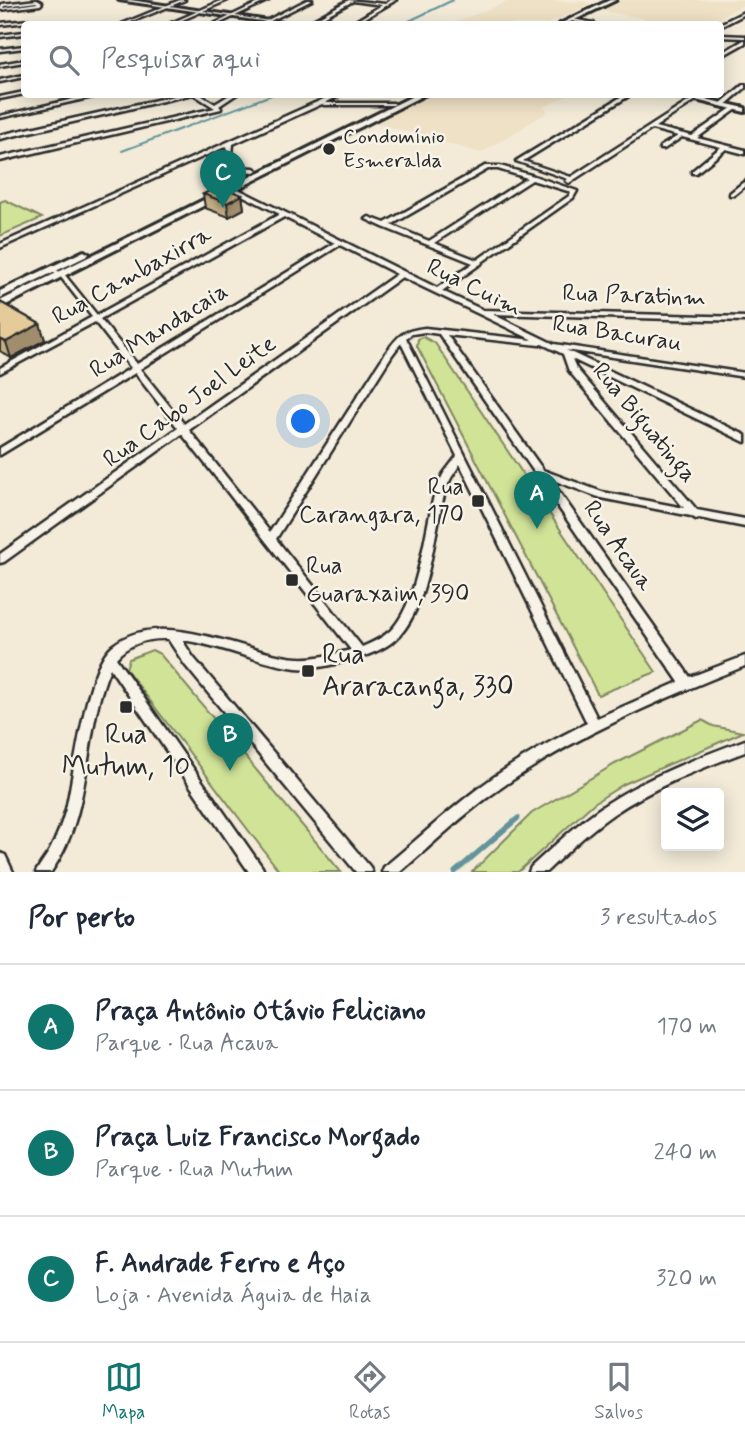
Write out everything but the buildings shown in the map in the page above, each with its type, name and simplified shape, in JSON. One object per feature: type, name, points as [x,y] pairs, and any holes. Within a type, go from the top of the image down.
[{"type":"main road","points":[[559,21],[604,0]]},
{"type":"main road","points":[[572,20],[614,0]]},
{"type":"main road","points":[[0,305],[57,272],[382,112],[404,98]]},
{"type":"main road","points":[[230,187],[254,170],[414,98]]},
{"type":"main road","points":[[0,295],[57,272]]},
{"type":"street","points":[[121,0],[254,21]]},
{"type":"street","points":[[132,21],[183,0]]},
{"type":"street","points":[[177,21],[226,0]]},
{"type":"street","points":[[223,21],[268,0]]},
{"type":"street","points":[[269,21],[310,0]]},
{"type":"street","points":[[314,21],[352,0],[386,5]]},
{"type":"street","points":[[358,21],[394,0]]},
{"type":"street","points":[[37,1],[40,3],[39,4],[1,8],[3,5],[37,1]]},
{"type":"street","points":[[1,8],[14,14]]},
{"type":"street","points":[[724,24],[745,13]]},
{"type":"street","points":[[572,20],[577,21]]},
{"type":"street","points":[[0,24],[21,22]]},
{"type":"street","points":[[0,36],[21,33]]},
{"type":"street","points":[[724,36],[744,37]]},
{"type":"street","points":[[724,54],[744,37]]},
{"type":"street","points":[[0,50],[21,47]]},
{"type":"street","points":[[0,65],[21,62]]},
{"type":"street","points":[[0,81],[21,77]]},
{"type":"street","points":[[722,105],[745,86]]},
{"type":"street","points":[[0,98],[21,94]]},
{"type":"street","points":[[0,117],[86,98]]},
{"type":"street","points":[[0,137],[175,98]]},
{"type":"street","points":[[202,98],[217,105]]},
{"type":"street","points":[[217,105],[228,98]]},
{"type":"street","points":[[0,246],[332,98]]},
{"type":"street","points":[[572,179],[519,161],[623,98]]},
{"type":"street","points":[[690,98],[745,110]]},
{"type":"street","points":[[562,186],[694,99]]},
{"type":"street","points":[[319,104],[393,104]]},
{"type":"street","points":[[0,159],[218,109],[217,105]]},
{"type":"street","points":[[693,138],[735,108]]},
{"type":"street","points":[[651,127],[742,151],[745,145]]},
{"type":"street","points":[[662,148],[682,135]]},
{"type":"street","points":[[230,143],[230,187]]},
{"type":"street","points":[[694,172],[725,147]]},
{"type":"street","points":[[385,226],[484,168],[498,167],[572,190],[573,196],[437,291]]},
{"type":"street","points":[[229,168],[254,170]]},
{"type":"street","points":[[430,243],[533,177]]},
{"type":"street","points":[[732,194],[745,183]]},
{"type":"street","name":"Rua Cuim","points":[[230,187],[402,274],[745,439]]},
{"type":"street","name":"Rua Cambaxirra","points":[[0,371],[283,215]]},
{"type":"street","points":[[369,219],[479,262]]},
{"type":"street","name":"Rua Mandacaia","points":[[0,452],[339,243]]},
{"type":"street","points":[[57,272],[137,368],[360,653]]},
{"type":"street","name":"Rua Cabo Joel Leite","points":[[0,559],[402,274]]},
{"type":"street","name":"Rua Paratinm","points":[[480,312],[745,319]]},
{"type":"street","name":"Rua Bacurau","points":[[402,337],[417,330],[441,331],[745,375]]},
{"type":"street","name":"Rua Acaua","points":[[441,331],[687,683]]},
{"type":"street","points":[[271,539],[379,368],[402,337],[594,724]]},
{"type":"street","name":"Rua Biguatinga","points":[[566,354],[572,369],[696,515]]},
{"type":"street","points":[[43,872],[65,838],[90,713],[110,658],[128,642],[143,636],[171,634],[283,659],[317,663],[360,653],[394,633],[405,620],[414,600],[442,486],[461,457]]},
{"type":"street","points":[[541,472],[581,490],[745,523]]},
{"type":"street","points":[[171,634],[189,661],[365,872]]},
{"type":"street","points":[[110,658],[257,872]]},
{"type":"street","points":[[389,872],[489,788],[594,724],[745,661]]},
{"type":"street","points":[[536,872],[593,821],[647,788],[695,765],[745,746]]},
{"type":"street","points":[[0,860],[6,872]]},
{"type":"shaded area","points":[[505,0],[586,2],[589,5],[554,21],[459,21],[509,1]]},
{"type":"shaded area","points":[[618,0],[744,0],[745,4],[714,21],[657,21],[597,10]]},
{"type":"shaded area","points":[[422,98],[562,98],[544,107],[548,112],[481,153],[376,123]]},
{"type":"green space","points":[[5,200],[42,218],[0,236],[0,202]]},
{"type":"green space","points":[[423,337],[435,343],[656,672],[598,695],[417,346],[418,339]]},
{"type":"green space","points":[[152,650],[160,654],[341,872],[280,872],[126,669],[129,659]]},
{"type":"green space","points":[[702,720],[713,726],[743,732],[624,784],[594,803],[518,872],[472,872],[532,813],[615,764]]},
{"type":"waterway","points":[[409,21],[453,0]]},
{"type":"waterway","points":[[122,151],[263,98]]},
{"type":"waterway","points":[[455,872],[518,818]]},
{"type":"place","name":"Condomínio Esmeralda","points":[[329,149]]},
{"type":"place","name":"F. Andrade Ferro e Aço","points":[[223,208]]},
{"type":"place","name":"Rua Carangara, 170","points":[[478,501]]},
{"type":"place","name":"Praça Antônio Otávio Feliciano","points":[[537,529]]},
{"type":"place","name":"Rua Guaraxaim, 390","points":[[292,580]]},
{"type":"place","name":"Rua Araracanga, 330","points":[[308,671]]},
{"type":"place","name":"Rua Mutum, 10","points":[[126,707]]},
{"type":"place","name":"Praça Luiz Francisco Morgado","points":[[230,771]]}]
